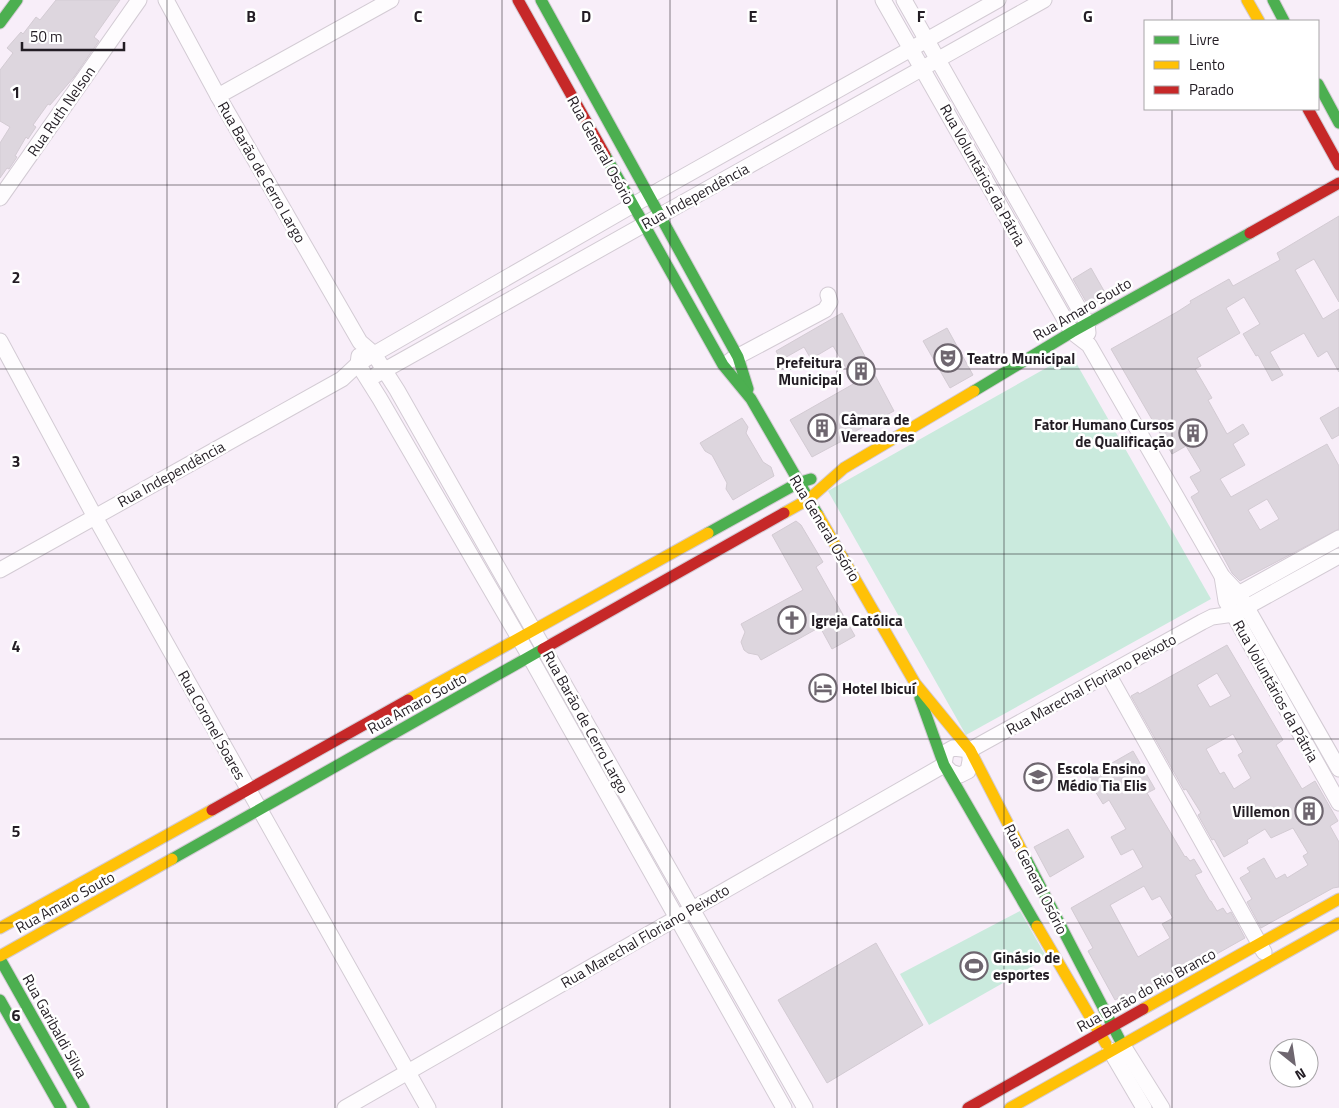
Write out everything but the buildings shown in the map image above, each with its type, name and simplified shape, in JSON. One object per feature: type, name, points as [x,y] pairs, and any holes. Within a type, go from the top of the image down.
[{"type":"street","points":[[0,23],[17,0]]},
{"type":"street","name":"Rua Ruth Nelson","points":[[0,198],[139,0]]},
{"type":"street","name":"Rua Barão de Cerro Largo","points":[[166,0],[218,96],[360,342],[374,354],[412,417],[805,1108]]},
{"type":"street","points":[[218,96],[391,0]]},
{"type":"street","name":"Rua General Osório","points":[[518,0],[722,365],[751,399],[915,683],[970,750],[1112,1026],[1116,1047],[1144,1108]]},
{"type":"street","name":"Rua General Osório","points":[[541,0],[738,357],[751,399]]},
{"type":"street","name":"Rua Voluntários da Pátria","points":[[883,0],[1072,332],[1089,345],[1222,576],[1240,611],[1339,769]]},
{"type":"street","name":"Rua Voluntários da Pátria","points":[[904,0],[1087,323],[1089,345]]},
{"type":"street","name":"Rua Independência","points":[[0,570],[342,379],[358,364],[374,354],[632,205],[998,0]]},
{"type":"street","name":"Rua Independência","points":[[342,379],[367,379],[384,371],[938,60],[1027,4],[1044,0]]},
{"type":"street","points":[[1247,0],[1258,20]]},
{"type":"street","points":[[1273,0],[1283,20]]},
{"type":"street","points":[[538,35],[554,23]]},
{"type":"street","points":[[1319,86],[1339,123]]},
{"type":"street","points":[[1309,110],[1339,165]]},
{"type":"street","name":"Rua Amaro Souto","points":[[0,958],[809,499],[844,468],[1087,323],[1339,182]]},
{"type":"street","points":[[1017,235],[1032,226]]},
{"type":"street","points":[[541,258],[552,277]]},
{"type":"street","points":[[722,365],[825,310],[830,302],[828,295]]},
{"type":"street","name":"Rua Coronel Soares","points":[[0,341],[95,517],[428,1108]]},
{"type":"street","points":[[358,364],[360,342]]},
{"type":"street","name":"Rua Barão de Cerro Largo","points":[[358,364],[530,657],[784,1108]]},
{"type":"street","points":[[396,426],[412,417]]},
{"type":"street","name":"Rua Amaro Souto","points":[[0,928],[798,483],[844,468]]},
{"type":"street","name":"Rua Marechal Floriano Peixoto","points":[[345,1108],[944,765],[946,752],[953,748],[970,750],[1212,617],[1232,597],[1339,538]]},
{"type":"street","points":[[469,553],[484,544]]},
{"type":"street","name":"Rua Marechal Floriano Peixoto","points":[[1212,617],[1240,611],[1339,556]]},
{"type":"street","name":"Rua Voluntários da Pátria","points":[[1240,611],[1339,803]]},
{"type":"street","points":[[1108,674],[1269,962]]},
{"type":"street","name":"Rua General Osório","points":[[915,683],[944,765],[1099,1033],[1116,1047],[1162,1108]]},
{"type":"street","points":[[944,765],[951,772],[960,776],[968,771],[970,750]]},
{"type":"street","points":[[624,825],[639,816]]},
{"type":"street","name":"Rua Barão do Rio Branco","points":[[968,1108],[1339,900]]},
{"type":"street","points":[[1010,1108],[1339,922]]},
{"type":"street","name":"Rua Garibaldi Silva","points":[[0,958],[84,1108]]},
{"type":"street","points":[[0,1000],[61,1108]]},
{"type":"street","points":[[752,1052],[767,1042]]},
{"type":"street","points":[[772,1088],[788,1078]]},
{"type":"green space","points":[[1071,354],[1211,599],[966,735],[828,491]]},
{"type":"green space","name":"Ginásio de esportes","points":[[1020,911],[1047,958],[929,1025],[900,974]]},
{"type":"traffic: fast","points":[[0,23],[17,0]]},
{"type":"traffic: fast","points":[[541,0],[738,357],[748,389]]},
{"type":"traffic: fast","points":[[1273,0],[1283,20]]},
{"type":"traffic: fast","points":[[1319,86],[1339,123]]},
{"type":"traffic: fast","points":[[605,155],[723,365],[751,399],[818,515]]},
{"type":"traffic: fast","points":[[974,391],[1072,332],[1250,233]]},
{"type":"traffic: fast","points":[[708,533],[798,483],[811,479]]},
{"type":"traffic: fast","points":[[172,859],[543,649]]},
{"type":"traffic: fast","points":[[920,698],[944,765],[1037,926]]},
{"type":"traffic: fast","points":[[1022,851],[1122,1044]]},
{"type":"traffic: fast","points":[[0,959],[84,1108]]},
{"type":"traffic: fast","points":[[0,1000],[61,1108]]},
{"type":"traffic: slow","points":[[1247,0],[1258,20]]},
{"type":"traffic: slow","points":[[784,513],[809,499],[844,468],[974,391]]},
{"type":"traffic: slow","points":[[818,515],[915,683],[970,750],[1022,851]]},
{"type":"traffic: slow","points":[[408,700],[708,533]]},
{"type":"traffic: slow","points":[[0,928],[212,810]]},
{"type":"traffic: slow","points":[[0,956],[172,859]]},
{"type":"traffic: slow","points":[[1143,1009],[1339,899]]},
{"type":"traffic: slow","points":[[1010,1108],[1339,923]]},
{"type":"traffic: slow","points":[[1037,926],[1106,1044]]},
{"type":"traffic: jam","points":[[518,0],[605,155]]},
{"type":"traffic: jam","points":[[1309,110],[1339,165]]},
{"type":"traffic: jam","points":[[1250,233],[1339,183]]},
{"type":"traffic: jam","points":[[543,649],[784,513]]},
{"type":"traffic: jam","points":[[212,810],[408,700]]},
{"type":"traffic: jam","points":[[968,1108],[1143,1009]]},
{"type":"place","name":"Teatro Municipal","points":[[948,358]]},
{"type":"place","name":"Prefeitura Municipal","points":[[861,371]]},
{"type":"place","name":"Câmara de Vereadores","points":[[822,428]]},
{"type":"place","name":"Fator Humano Cursos de Qualificação","points":[[1193,433]]},
{"type":"place","name":"Igreja Católica","points":[[792,620]]},
{"type":"place","name":"Hotel Ibicuí","points":[[823,688]]},
{"type":"place","name":"Escola Ensino Médio Tia Elis","points":[[1038,777]]},
{"type":"place","name":"Villemon","points":[[1309,811]]},
{"type":"place","name":"Ginásio de esportes","points":[[974,966]]}]
